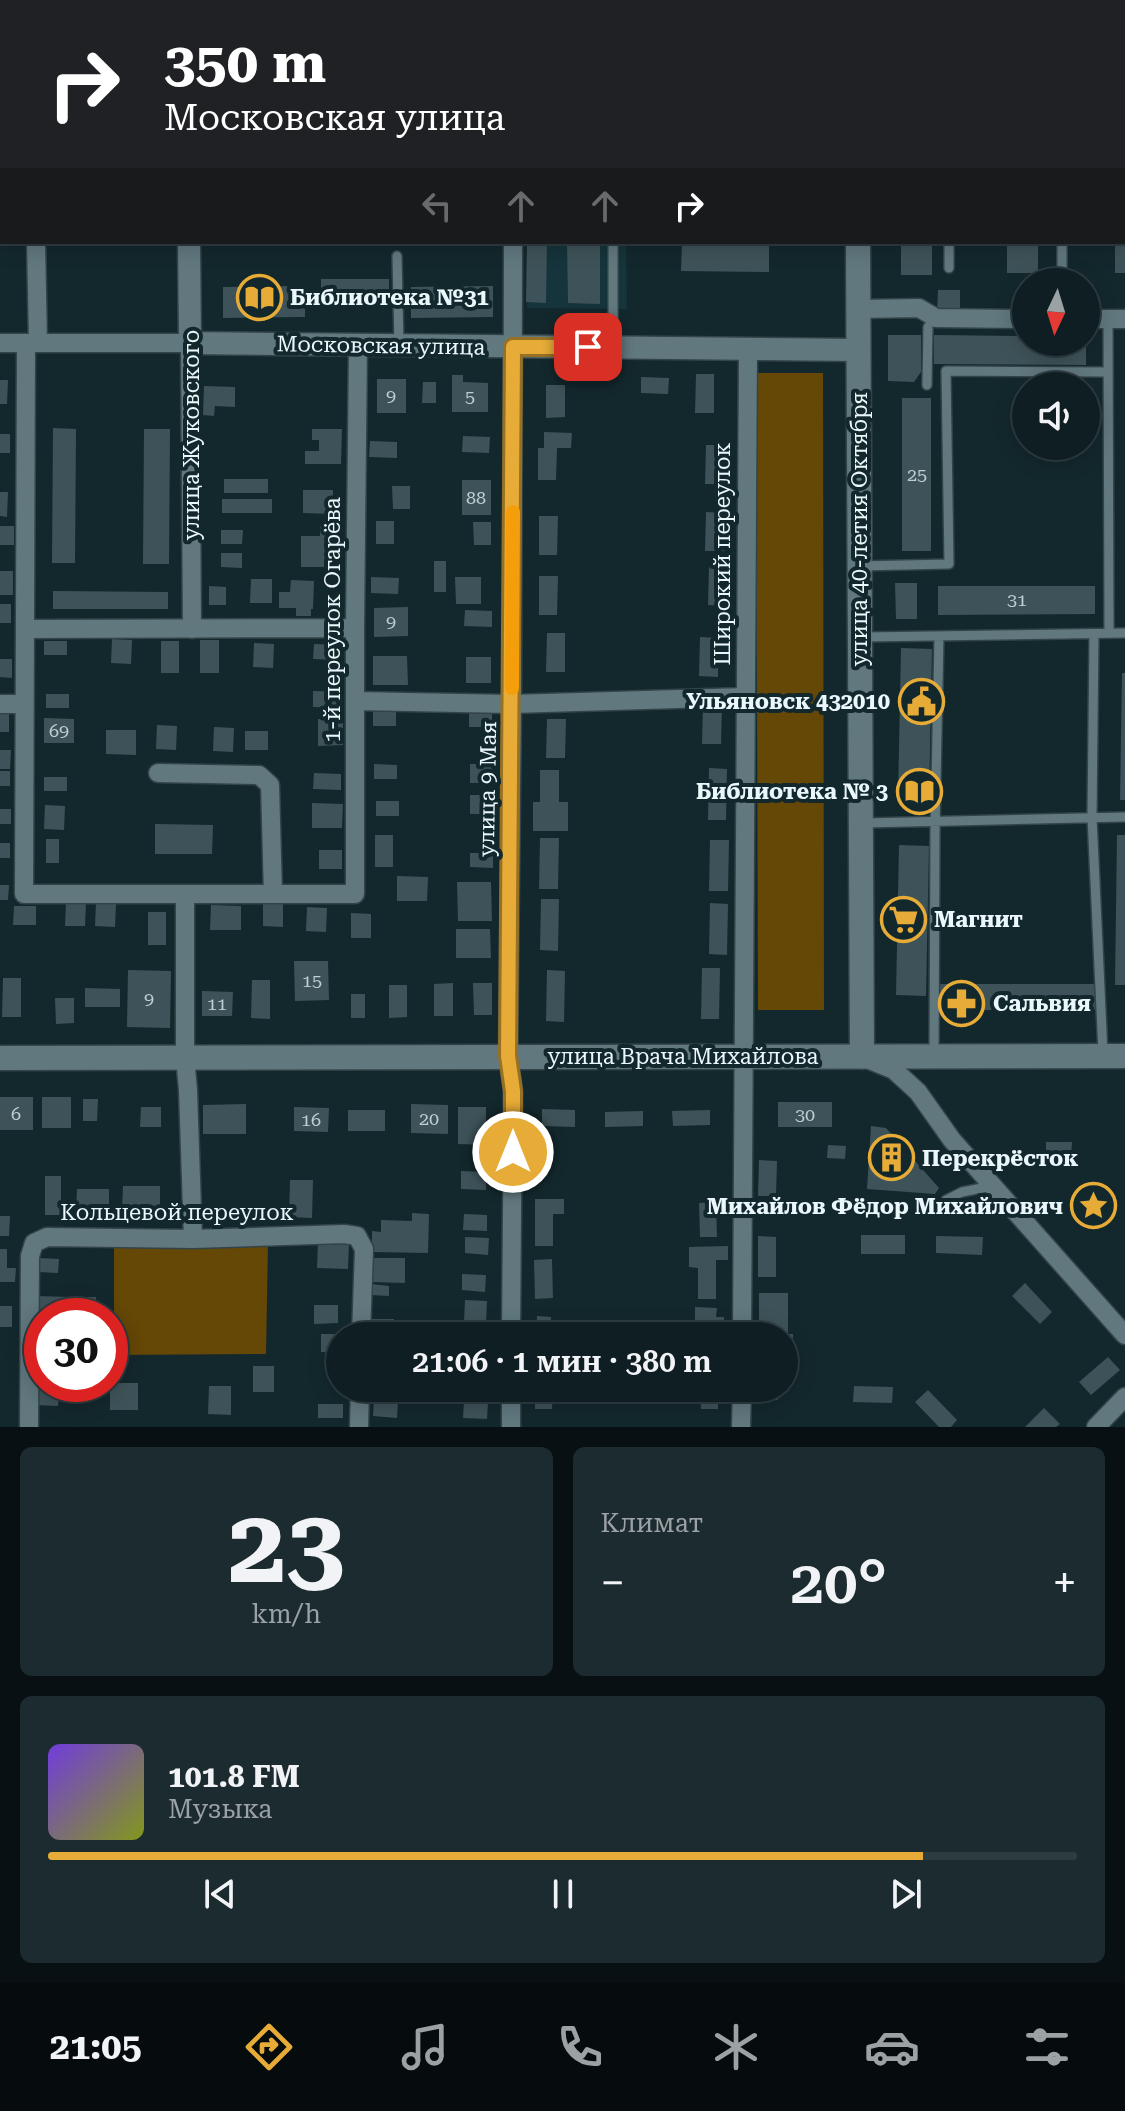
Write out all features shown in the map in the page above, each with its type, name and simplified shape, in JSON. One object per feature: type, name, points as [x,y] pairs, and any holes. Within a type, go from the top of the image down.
[{"type":"main road","name":"улица 40-летия Октября","points":[[858,244],[862,1057]]},
{"type":"main road","name":"улица Врача Михайлова","points":[[0,1058],[1114,1056]]},
{"type":"street","points":[[36,244],[25,629],[24,894],[273,894],[270,785],[259,775],[158,773]]},
{"type":"street","name":"улица Жуковского","points":[[189,244],[192,629]]},
{"type":"street","name":"улица 9 Мая","points":[[511,1322],[513,1091],[508,1056],[513,244]]},
{"type":"street","points":[[858,309],[919,308],[936,318],[1012,319]]},
{"type":"street","name":"Московская улица","points":[[0,343],[858,350]]},
{"type":"street","name":"1-й переулок Огарёва","points":[[273,894],[355,894],[358,345]]},
{"type":"street","name":"Широкий переулок","points":[[742,1322],[748,349]]},
{"type":"street","points":[[25,629],[355,628]]},
{"type":"street","points":[[356,701],[512,704],[745,697]]},
{"type":"street","points":[[0,704],[24,704]]},
{"type":"street","points":[[185,894],[185,1058],[193,1239]]},
{"type":"street","points":[[862,1057],[894,1070],[918,1092],[952,1140],[1125,1335]]},
{"type":"street","name":"Кольцевой переулок","points":[[29,1427],[30,1256],[34,1243],[47,1237],[193,1239],[357,1236],[364,1249],[361,1322]]},
{"type":"street","points":[[1096,1427],[1125,1397]]},
{"type":"street","points":[[359,1427],[360,1402]]},
{"type":"street","points":[[511,1402],[511,1427]]},
{"type":"street","points":[[741,1427],[742,1402]]},
{"type":"lane","points":[[613,244],[613,347]]},
{"type":"lane","points":[[949,244],[949,268]]},
{"type":"lane","points":[[1062,244],[1062,268]]},
{"type":"lane","points":[[397,256],[399,345]]},
{"type":"lane","points":[[1109,633],[1108,372],[1116,319]]},
{"type":"lane","points":[[927,385],[928,327]]},
{"type":"lane","points":[[859,566],[949,564],[946,371],[1108,372]]},
{"type":"lane","points":[[860,637],[1125,633]]},
{"type":"lane","points":[[1094,634],[1092,817],[1114,1056]]},
{"type":"lane","points":[[934,1057],[939,636]]},
{"type":"lane","points":[[861,823],[1125,817]]},
{"type":"lane","points":[[946,1200],[962,1192],[992,1186]]},
{"type":"shaded area","points":[[527,244],[626,244],[627,309],[527,308]]},
{"type":"shaded area","points":[[756,373],[823,373],[824,1010],[758,1010]]},
{"type":"shaded area","points":[[114,1239],[268,1242],[266,1354],[128,1355],[128,1298],[114,1298]]},
{"type":"building","points":[[527,244],[547,244],[546,303],[526,302]]},
{"type":"building","points":[[567,244],[600,244],[600,304],[568,303]]},
{"type":"building","points":[[682,244],[769,244],[769,272],[681,271]]},
{"type":"building","points":[[901,244],[932,244],[932,275],[901,275]]},
{"type":"building","points":[[1007,244],[1038,244],[1038,268],[1012,268],[1012,273],[1007,273]]},
{"type":"building","points":[[1115,244],[1125,244],[1125,273],[1115,273]]},
{"type":"building","points":[[321,279],[389,279],[389,307],[321,307]]},
{"type":"building","points":[[305,286],[305,317],[223,318],[223,287]]},
{"type":"building","points":[[493,286],[493,317],[411,318],[411,287]]},
{"type":"building","points":[[938,290],[960,290],[960,315],[937,315]]},
{"type":"building","points":[[888,335],[921,335],[921,372],[914,382],[888,381]]},
{"type":"building","points":[[934,335],[1012,336],[1012,356],[1086,356],[1086,365],[934,364]]},
{"type":"building","points":[[696,374],[714,374],[714,413],[695,413]]},
{"type":"building","points":[[452,375],[463,375],[463,382],[488,383],[488,412],[452,412]]},
{"type":"building","points":[[641,377],[669,378],[668,394],[641,393]]},
{"type":"building","points":[[377,379],[406,379],[406,413],[377,413]]},
{"type":"building","points":[[0,380],[8,380],[7,404],[0,404]]},
{"type":"building","points":[[423,382],[436,382],[436,403],[422,403]]},
{"type":"building","points":[[546,385],[565,385],[565,417],[546,418]]},
{"type":"building","points":[[204,386],[235,387],[235,407],[215,406],[214,416],[203,415]]},
{"type":"building","points":[[902,398],[931,398],[931,551],[902,551]]},
{"type":"building","points":[[53,428],[76,429],[75,563],[52,563]]},
{"type":"building","points":[[144,429],[170,429],[169,564],[143,564]]},
{"type":"building","points":[[312,429],[342,429],[341,464],[305,464],[305,451],[319,451],[319,440],[312,440]]},
{"type":"building","points":[[544,432],[572,433],[571,448],[557,448],[556,480],[538,480],[538,448],[544,448]]},
{"type":"building","points":[[0,434],[10,434],[10,453],[0,453]]},
{"type":"building","points":[[463,436],[490,437],[489,453],[462,452]]},
{"type":"building","points":[[370,441],[397,442],[397,458],[369,457]]},
{"type":"building","points":[[706,445],[725,445],[724,484],[705,484]]},
{"type":"building","points":[[224,479],[268,479],[268,493],[224,493]]},
{"type":"building","points":[[462,480],[491,480],[491,515],[462,515]]},
{"type":"building","points":[[392,486],[410,486],[410,509],[393,509]]},
{"type":"building","points":[[303,490],[333,490],[333,514],[303,513]]},
{"type":"building","points":[[0,492],[8,492],[7,517],[0,516]]},
{"type":"building","points":[[222,499],[272,499],[272,513],[222,513]]},
{"type":"building","points":[[706,512],[724,513],[724,551],[705,551]]},
{"type":"building","points":[[539,516],[558,516],[557,555],[539,555]]},
{"type":"building","points":[[376,521],[394,521],[394,544],[376,544]]},
{"type":"building","points":[[473,522],[491,522],[491,545],[474,545]]},
{"type":"building","points":[[320,525],[341,525],[341,541],[332,541],[332,567],[301,567],[301,536],[320,536]]},
{"type":"building","points":[[0,526],[14,526],[14,545],[0,545]]},
{"type":"building","points":[[221,530],[243,530],[242,544],[221,544]]},
{"type":"building","points":[[221,553],[242,553],[242,568],[221,567]]},
{"type":"building","points":[[434,561],[446,561],[446,592],[434,592]]},
{"type":"building","points":[[709,567],[727,567],[727,606],[708,605]]},
{"type":"building","points":[[0,571],[13,571],[13,595],[0,595]]},
{"type":"building","points":[[539,576],[558,576],[557,615],[539,615]]},
{"type":"building","points":[[371,577],[399,578],[398,594],[371,593]]},
{"type":"building","points":[[455,577],[481,577],[481,604],[456,604]]},
{"type":"building","points":[[251,579],[272,579],[272,603],[250,603]]},
{"type":"building","points":[[291,580],[314,581],[311,616],[296,616],[296,608],[279,608],[279,592],[290,592]]},
{"type":"building","points":[[895,583],[917,583],[917,619],[896,619]]},
{"type":"building","points":[[209,586],[226,587],[226,605],[209,605]]},
{"type":"building","points":[[938,586],[1095,586],[1095,614],[938,615]]},
{"type":"building","points":[[53,591],[168,592],[168,609],[53,609]]},
{"type":"building","points":[[0,604],[11,604],[11,623],[0,623]]},
{"type":"building","points":[[408,607],[408,636],[374,637],[374,608]]},
{"type":"building","points":[[465,610],[492,611],[492,627],[464,626]]},
{"type":"building","points":[[547,633],[565,633],[565,672],[546,672]]},
{"type":"building","points":[[700,637],[718,638],[718,677],[699,676]]},
{"type":"building","points":[[112,639],[132,640],[131,664],[111,663]]},
{"type":"building","points":[[200,640],[219,640],[219,673],[200,673]]},
{"type":"building","points":[[44,641],[67,641],[67,655],[44,655]]},
{"type":"building","points":[[161,641],[179,641],[179,673],[161,673]]},
{"type":"building","points":[[254,643],[274,644],[273,668],[253,667]]},
{"type":"building","points":[[314,644],[341,645],[340,660],[313,659]]},
{"type":"building","points":[[901,648],[932,649],[929,799],[898,798]]},
{"type":"building","points":[[373,656],[407,656],[408,685],[373,685]]},
{"type":"building","points":[[466,657],[491,657],[491,683],[466,683]]},
{"type":"building","points":[[0,659],[12,659],[12,678],[0,677]]},
{"type":"building","points":[[1122,673],[1125,673],[1125,800],[1120,800]]},
{"type":"building","points":[[313,691],[341,692],[340,708],[313,707]]},
{"type":"building","points":[[46,694],[69,694],[69,708],[46,708]]},
{"type":"building","points":[[703,705],[722,705],[721,744],[702,744]]},
{"type":"building","points":[[373,711],[396,712],[396,726],[373,726]]},
{"type":"building","points":[[469,712],[492,712],[492,727],[469,727]]},
{"type":"building","points":[[0,713],[9,713],[9,732],[0,732]]},
{"type":"building","points":[[44,718],[74,719],[74,743],[44,743]]},
{"type":"building","points":[[318,719],[343,719],[343,745],[318,746]]},
{"type":"building","points":[[547,719],[566,719],[565,758],[546,758]]},
{"type":"building","points":[[157,725],[177,726],[176,750],[156,749]]},
{"type":"building","points":[[214,727],[234,728],[233,752],[213,751]]},
{"type":"building","points":[[106,730],[136,730],[136,755],[106,754]]},
{"type":"building","points":[[245,731],[268,731],[268,750],[245,750]]},
{"type":"building","points":[[0,750],[11,750],[10,769],[0,769]]},
{"type":"building","points":[[374,764],[397,765],[397,779],[374,779]]},
{"type":"building","points":[[470,764],[493,764],[493,783],[470,783]]},
{"type":"building","points":[[709,768],[727,769],[726,820],[708,820]]},
{"type":"building","points":[[540,770],[559,770],[559,802],[568,802],[568,831],[533,831],[533,802],[540,802]]},
{"type":"building","points":[[0,771],[10,771],[10,786],[0,786]]},
{"type":"building","points":[[314,773],[341,774],[341,790],[313,789]]},
{"type":"building","points":[[44,777],[67,777],[67,791],[44,791]]},
{"type":"building","points":[[470,795],[493,795],[493,814],[470,814]]},
{"type":"building","points":[[376,801],[399,801],[399,816],[376,816]]},
{"type":"building","points":[[312,803],[343,804],[342,828],[312,828]]},
{"type":"building","points":[[45,805],[65,806],[64,830],[44,829]]},
{"type":"building","points":[[0,809],[11,809],[11,824],[0,824]]},
{"type":"building","points":[[155,824],[213,825],[212,854],[155,854]]},
{"type":"building","points":[[375,835],[393,835],[393,867],[375,867]]},
{"type":"building","points":[[1117,835],[1125,835],[1125,985],[1115,985]]},
{"type":"building","points":[[540,838],[559,838],[558,889],[539,889]]},
{"type":"building","points":[[46,839],[59,839],[59,863],[46,863]]},
{"type":"building","points":[[710,840],[729,840],[728,891],[709,891]]},
{"type":"building","points":[[0,843],[10,843],[10,858],[0,858]]},
{"type":"building","points":[[899,845],[929,846],[926,996],[896,995]]},
{"type":"building","points":[[319,850],[342,850],[342,869],[319,869]]},
{"type":"building","points":[[470,853],[493,853],[493,868],[470,867]]},
{"type":"building","points":[[397,876],[428,877],[427,901],[397,901]]},
{"type":"building","points":[[457,882],[491,882],[492,921],[458,921]]},
{"type":"building","points":[[0,885],[9,885],[8,900],[0,900]]},
{"type":"building","points":[[541,899],[559,899],[558,951],[540,950]]},
{"type":"building","points":[[66,901],[86,902],[85,926],[65,926]]},
{"type":"building","points":[[96,902],[116,903],[115,927],[95,926]]},
{"type":"building","points":[[263,902],[283,903],[283,927],[263,926]]},
{"type":"building","points":[[710,903],[728,904],[727,955],[709,954]]},
{"type":"building","points":[[211,905],[241,906],[241,930],[210,930]]},
{"type":"building","points":[[14,906],[36,906],[36,925],[13,925]]},
{"type":"building","points":[[307,907],[327,908],[326,932],[306,931]]},
{"type":"building","points":[[148,912],[166,912],[166,945],[148,945]]},
{"type":"building","points":[[351,913],[371,914],[371,938],[351,938]]},
{"type":"building","points":[[456,929],[490,929],[491,958],[456,958]]},
{"type":"building","points":[[294,961],[328,961],[329,1000],[295,1001]]},
{"type":"building","points":[[702,968],[720,968],[719,1019],[701,1019]]},
{"type":"building","points":[[128,970],[171,971],[170,1028],[127,1027]]},
{"type":"building","points":[[547,970],[565,971],[564,1022],[546,1021]]},
{"type":"building","points":[[3,978],[21,978],[21,1017],[2,1017]]},
{"type":"building","points":[[252,980],[270,980],[270,1019],[251,1018]]},
{"type":"building","points":[[453,983],[453,1016],[434,1016],[434,984]]},
{"type":"building","points":[[473,983],[492,983],[492,1015],[474,1015]]},
{"type":"building","points":[[938,984],[1095,984],[1095,1010],[938,1010]]},
{"type":"building","points":[[389,985],[407,985],[407,1017],[389,1018]]},
{"type":"building","points":[[85,988],[120,989],[120,1007],[85,1007]]},
{"type":"building","points":[[202,991],[233,992],[232,1016],[202,1016]]},
{"type":"building","points":[[351,994],[365,994],[365,1018],[351,1018]]},
{"type":"building","points":[[55,998],[74,998],[74,1023],[56,1024]]},
{"type":"building","points":[[0,1097],[33,1097],[33,1130],[0,1130]]},
{"type":"building","points":[[42,1097],[71,1097],[71,1128],[42,1128]]},
{"type":"building","points":[[83,1099],[98,1099],[97,1121],[83,1121]]},
{"type":"building","points":[[778,1102],[832,1102],[832,1127],[778,1127]]},
{"type":"building","points":[[246,1104],[246,1134],[203,1134],[203,1105]]},
{"type":"building","points":[[411,1104],[448,1105],[448,1134],[411,1133]]},
{"type":"building","points":[[141,1107],[161,1107],[161,1127],[140,1127]]},
{"type":"building","points":[[294,1107],[329,1108],[328,1132],[294,1131]]},
{"type":"building","points":[[458,1107],[486,1107],[486,1145],[458,1144]]},
{"type":"building","points":[[542,1109],[575,1110],[575,1127],[542,1126]]},
{"type":"building","points":[[348,1110],[385,1110],[385,1131],[348,1131]]},
{"type":"building","points":[[710,1110],[710,1125],[673,1126],[672,1111]]},
{"type":"building","points":[[643,1111],[643,1126],[605,1127],[605,1112]]},
{"type":"building","name":"Перекрёсток","points":[[871,1126],[886,1128],[939,1188],[935,1194],[867,1189]]},
{"type":"building","points":[[1046,1142],[1072,1142],[1071,1156],[1046,1155]]},
{"type":"building","points":[[828,1145],[846,1146],[845,1159],[827,1158]]},
{"type":"building","points":[[759,1160],[777,1161],[776,1196],[758,1196]]},
{"type":"building","points":[[461,1171],[486,1172],[486,1190],[461,1189]]},
{"type":"building","points":[[45,1176],[61,1176],[61,1215],[45,1215]]},
{"type":"building","points":[[290,1180],[313,1180],[312,1218],[289,1217]]},
{"type":"building","points":[[123,1186],[160,1186],[160,1212],[122,1211]]},
{"type":"building","points":[[77,1189],[109,1189],[109,1214],[76,1213]]},
{"type":"building","points":[[535,1199],[564,1199],[564,1214],[553,1214],[553,1246],[535,1246]]},
{"type":"building","points":[[716,1202],[717,1237],[700,1237],[699,1203]]},
{"type":"building","points":[[412,1213],[429,1214],[428,1253],[372,1252],[372,1231],[381,1232],[381,1220],[412,1221]]},
{"type":"building","points":[[464,1214],[487,1215],[487,1231],[463,1230]]},
{"type":"building","points":[[0,1216],[10,1216],[9,1236],[0,1236]]},
{"type":"building","points":[[861,1235],[905,1235],[905,1254],[861,1254]]},
{"type":"building","points":[[758,1236],[776,1237],[776,1277],[758,1277]]},
{"type":"building","points":[[936,1236],[983,1237],[982,1255],[936,1253]]},
{"type":"building","points":[[465,1237],[489,1238],[488,1255],[465,1253]]},
{"type":"building","points":[[318,1241],[349,1242],[348,1269],[317,1268]]},
{"type":"building","points":[[728,1246],[728,1260],[716,1260],[716,1299],[698,1299],[698,1268],[689,1267],[689,1247]]},
{"type":"building","points":[[0,1249],[7,1249],[7,1268],[16,1268],[15,1282],[0,1282]]},
{"type":"building","points":[[38,1258],[59,1259],[58,1273],[38,1272]]},
{"type":"building","points":[[371,1258],[405,1258],[405,1283],[370,1282]]},
{"type":"building","points":[[552,1259],[553,1298],[535,1299],[534,1260]]},
{"type":"building","points":[[462,1274],[486,1275],[485,1292],[462,1290]]},
{"type":"building","points":[[1025,1283],[1052,1312],[1040,1324],[1012,1296]]},
{"type":"building","points":[[371,1284],[389,1286],[389,1296],[371,1295]]},
{"type":"building","points":[[759,1293],[788,1293],[788,1322],[759,1322]]},
{"type":"building","points":[[36,1296],[72,1297],[72,1298]]},
{"type":"building","points":[[465,1300],[487,1301],[486,1322],[464,1322]]},
{"type":"building","points":[[314,1305],[338,1305],[338,1322],[314,1324]]},
{"type":"building","points":[[0,1306],[12,1306],[12,1327],[0,1327]]},
{"type":"building","points":[[695,1307],[717,1308],[716,1317],[724,1317],[724,1322],[695,1322]]},
{"type":"building","points":[[537,1316],[551,1317],[551,1322],[537,1322]]},
{"type":"building","points":[[371,1319],[394,1319],[394,1322],[371,1322]]},
{"type":"building","points":[[321,1334],[326,1334],[326,1352],[321,1352]]},
{"type":"building","points":[[1108,1357],[1120,1370],[1091,1395],[1079,1382]]},
{"type":"building","points":[[253,1366],[274,1366],[274,1392],[253,1392]]},
{"type":"building","points":[[128,1383],[138,1383],[138,1410],[110,1410],[110,1402],[128,1402]]},
{"type":"building","points":[[209,1386],[231,1386],[231,1415],[208,1414]]},
{"type":"building","points":[[854,1386],[893,1387],[892,1403],[853,1402]]},
{"type":"building","points":[[928,1390],[957,1420],[951,1427],[939,1427],[915,1402]]},
{"type":"building","points":[[35,1402],[58,1402],[58,1406],[35,1405]]},
{"type":"building","points":[[374,1402],[398,1402],[397,1418],[373,1416]]},
{"type":"building","points":[[464,1402],[488,1403],[487,1419],[463,1418]]},
{"type":"building","points":[[535,1402],[552,1402],[552,1409],[535,1409]]},
{"type":"building","points":[[701,1402],[718,1402],[718,1409],[701,1409]]},
{"type":"building","points":[[318,1404],[343,1404],[343,1418],[318,1418]]},
{"type":"building","points":[[1044,1408],[1060,1424],[1056,1427],[1025,1427]]},
{"type":"slow traffic","points":[[512,688],[513,512]]},
{"type":"place","name":"Библиотека №31","points":[[259,297]]},
{"type":"place","name":"Ульяновск 432010","points":[[921,701]]},
{"type":"place","name":"Библиотека № 3","points":[[919,791]]},
{"type":"place","name":"Магнит","points":[[903,919]]},
{"type":"place","name":"Сальвия","points":[[962,1003]]},
{"type":"place","name":"Перекрёсток","points":[[891,1158]]},
{"type":"place","name":"Михайлов Фёдор Михайлович","points":[[1094,1206]]},
{"type":"route","points":[[513,1152],[513,1091],[508,1056],[513,347],[588,347]]}]
